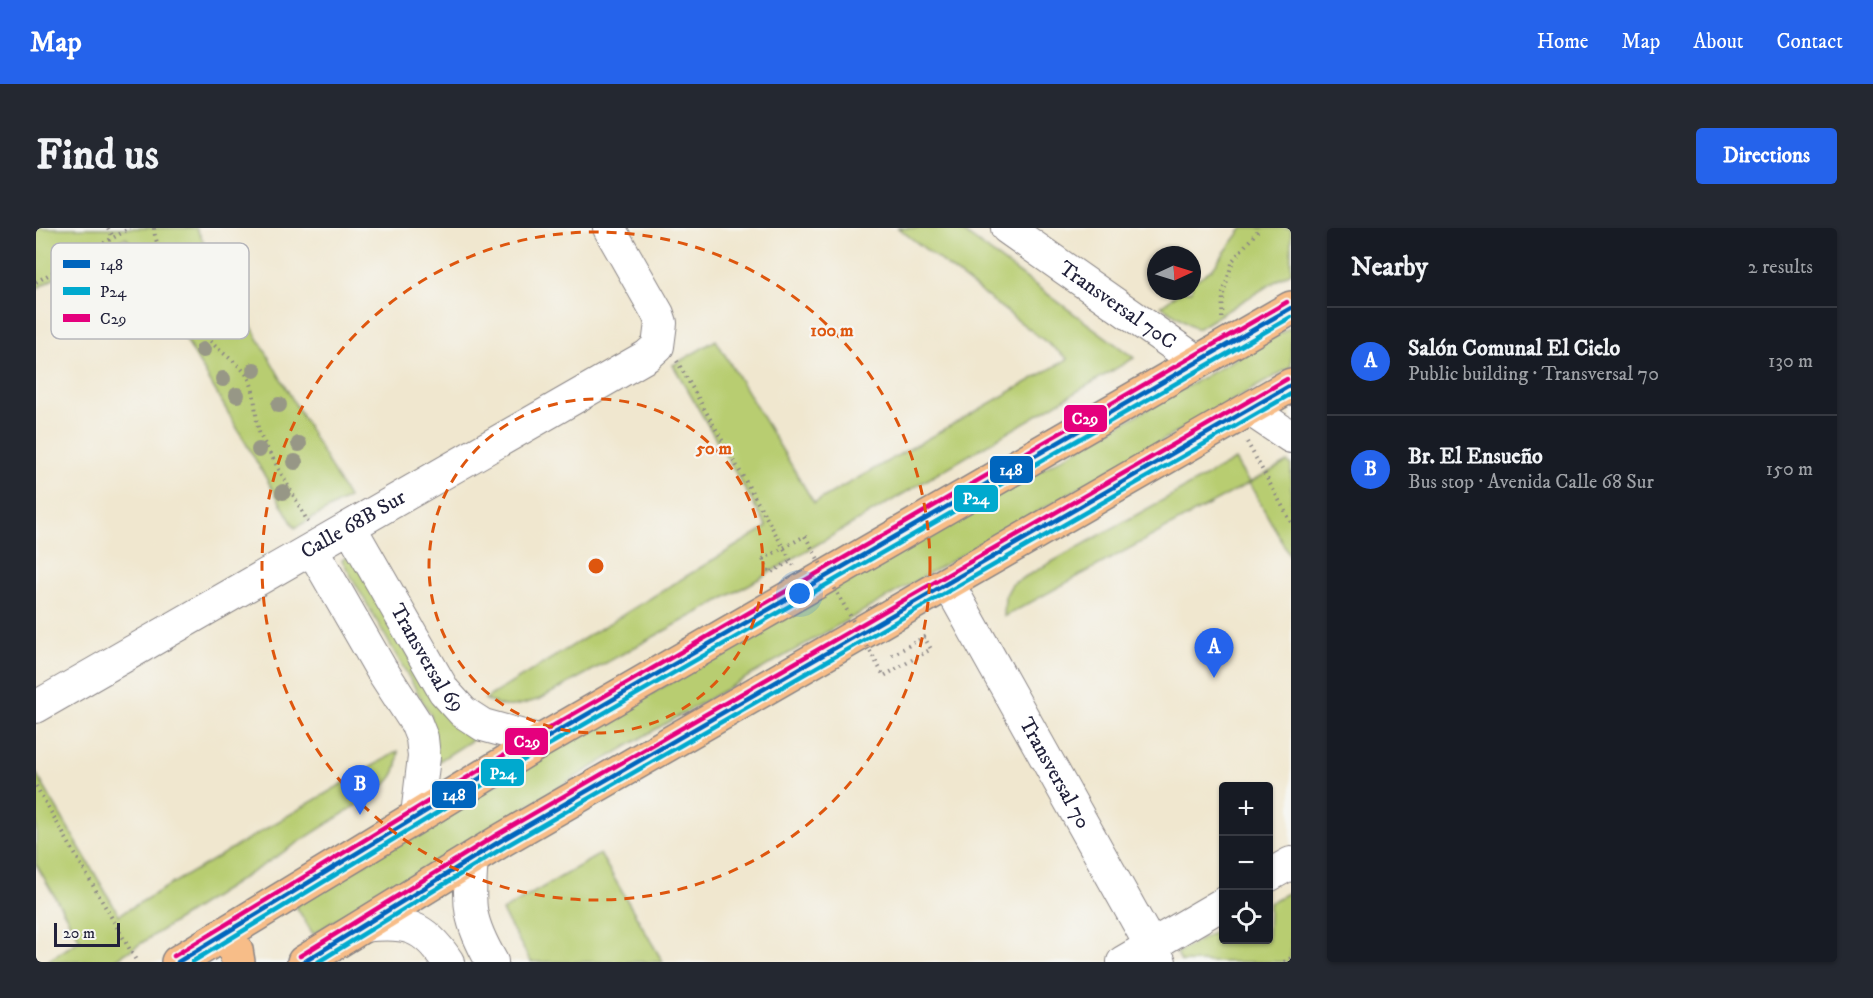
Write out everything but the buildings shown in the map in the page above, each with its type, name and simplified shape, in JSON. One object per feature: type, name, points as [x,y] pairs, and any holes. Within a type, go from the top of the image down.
[{"type":"main road","points":[[178,962],[229,949],[417,815],[542,741],[799,574],[1198,362],[1291,308]]},
{"type":"main road","points":[[304,962],[472,859],[1291,385]]},
{"type":"street","points":[[609,228],[658,314],[661,333]]},
{"type":"street","name":"Transversal 70C","points":[[1007,228],[1198,362]]},
{"type":"street","name":"Calle 68B Sur","points":[[36,707],[310,537],[350,527],[647,356],[658,345],[661,333]]},
{"type":"street","points":[[1249,409],[1291,437]]},
{"type":"street","name":"Transversal 69","points":[[350,527],[444,691],[463,712],[483,725],[542,741]]},
{"type":"street","points":[[310,537],[381,669],[416,723],[422,738],[424,757],[417,815]]},
{"type":"street","name":"Transversal 70","points":[[948,583],[1156,954]]},
{"type":"street","points":[[472,859],[469,911],[477,936],[492,962]]},
{"type":"street","points":[[1273,874],[1291,863]]},
{"type":"street","points":[[1123,962],[1156,954],[1219,907]]},
{"type":"street","points":[[363,926],[394,923],[412,927],[434,941],[448,962]]},
{"type":"path","points":[[108,228],[113,237]]},
{"type":"path","points":[[103,243],[130,228]]},
{"type":"path","points":[[154,228],[156,243]]},
{"type":"path","points":[[1221,326],[1224,294],[1233,260],[1260,228]]},
{"type":"path","points":[[36,282],[51,273]]},
{"type":"path","points":[[661,333],[799,574]]},
{"type":"path","points":[[209,339],[247,376],[253,391],[260,435],[310,537]]},
{"type":"path","points":[[1247,442],[1291,522]]},
{"type":"path","points":[[799,574],[770,573],[763,560],[805,536],[884,676],[931,649],[924,637],[889,657]]},
{"type":"path","points":[[36,786],[137,962]]},
{"type":"path","points":[[1284,962],[1291,958]]},
{"type":"green space","points":[[36,228],[196,228],[204,243],[129,243],[126,237],[116,243],[51,243],[51,280],[36,289]]},
{"type":"green space","points":[[898,228],[958,228],[1134,358],[750,584],[540,699],[506,706],[485,699],[767,527],[673,365],[716,340],[814,503],[1068,359]]},
{"type":"green space","points":[[1243,228],[1291,228],[1291,272],[1197,329],[1161,306],[1169,300],[1201,300],[1201,277],[1212,269]]},
{"type":"green space","points":[[249,322],[348,498],[295,528],[185,339],[249,339]]},
{"type":"green space","points":[[1291,327],[1291,367],[651,732],[313,934],[295,905],[563,744]]},
{"type":"green space","points":[[1235,460],[1249,483],[1004,617],[1005,597],[1012,584]]},
{"type":"green space","points":[[1287,462],[1291,465],[1291,558],[1249,483]]},
{"type":"green space","points":[[351,554],[441,711],[477,737],[436,763],[431,716],[342,560]]},
{"type":"green space","points":[[398,751],[393,776],[374,794],[112,962],[46,962],[80,940],[36,864],[36,773],[119,915]]},
{"type":"green space","points":[[600,854],[663,962],[531,962],[502,911]]},
{"type":"green space","points":[[1291,891],[1291,962],[1181,962],[1177,953],[1219,929],[1219,944],[1273,944],[1273,901]]},
{"type":"transit line","name":"C29","points":[[174,956],[537,735],[1287,302]]},
{"type":"transit line","name":"148","points":[[178,962],[541,741],[1291,308]]},
{"type":"transit line","name":"P24","points":[[192,962],[545,747],[1291,317]]},
{"type":"transit line","name":"C29","points":[[300,956],[498,834],[1287,379]]},
{"type":"transit line","name":"148","points":[[304,962],[502,840],[1291,385]]},
{"type":"transit line","name":"P24","points":[[318,962],[506,846],[1291,394]]},
{"type":"place","name":"Salón Comunal El Cielo","points":[[1214,678]]},
{"type":"place","name":"Br. El Ensueño","points":[[360,815]]}]
